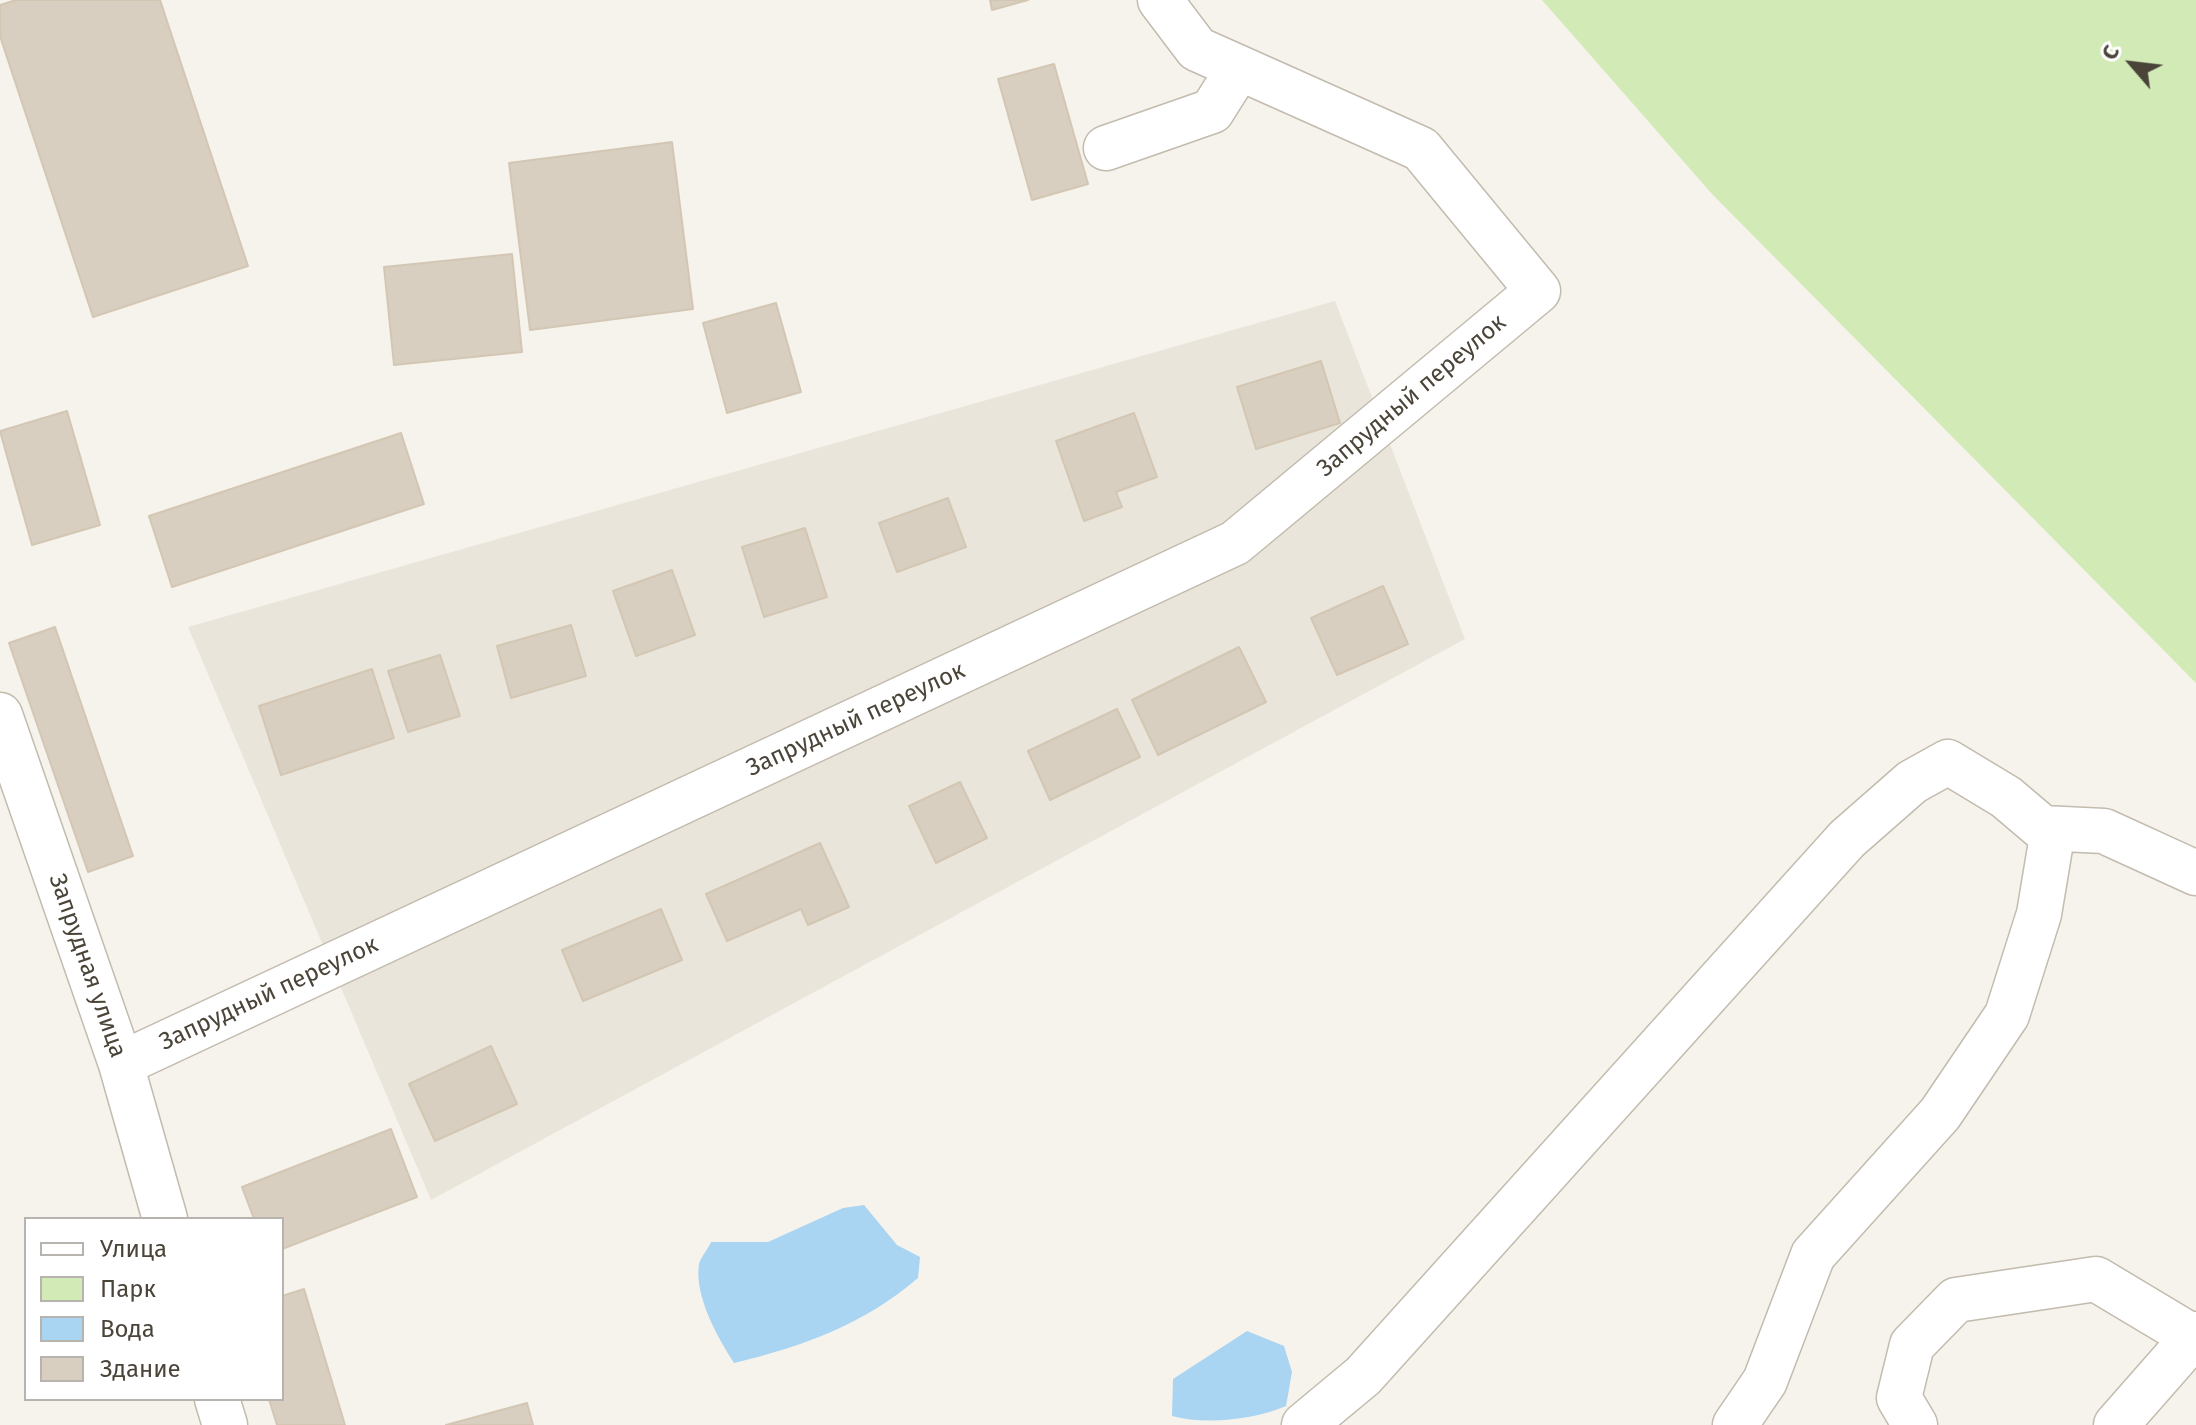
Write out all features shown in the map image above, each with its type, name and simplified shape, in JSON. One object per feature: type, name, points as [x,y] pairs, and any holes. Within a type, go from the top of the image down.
[{"type":"street","points":[[1106,148],[1212,111],[1239,68],[1197,49],[1160,0]]},
{"type":"street","name":"Запрудный переулок","points":[[121,1064],[1235,543],[1538,291],[1421,149],[1239,68]]},
{"type":"street","name":"Запрудная улица","points":[[0,715],[121,1064],[164,1217]]},
{"type":"street","points":[[1304,1425],[1363,1376],[1847,839],[1912,782],[1948,762],[2006,797],[2052,836],[2039,914],[2007,1015],[1940,1114],[1813,1255],[1765,1381],[1735,1425]]},
{"type":"street","points":[[2043,828],[2104,831],[2196,873]]},
{"type":"street","points":[[1915,1425],[1899,1398],[1912,1345],[1956,1300],[2096,1279],[2195,1336],[2116,1425]]},
{"type":"street","points":[[218,1401],[225,1425]]},
{"type":"shaded area","points":[[1335,301],[1465,639],[431,1200],[188,627]]},
{"type":"green space","points":[[1542,0],[2196,0],[2196,683],[1712,194]]},
{"type":"water","points":[[864,1205],[897,1245],[920,1257],[918,1278],[876,1309],[832,1332],[734,1363],[715,1329],[700,1289],[699,1264],[711,1242],[768,1242],[843,1208]]},
{"type":"water","points":[[1247,1331],[1284,1346],[1292,1372],[1286,1406],[1229,1420],[1172,1416],[1173,1379]]},
{"type":"building","points":[[16,0],[160,0],[248,266],[93,317],[0,36],[0,5]]},
{"type":"building","points":[[990,0],[1028,0],[992,10]]},
{"type":"building","points":[[1054,64],[1088,184],[1032,200],[998,79]]},
{"type":"building","points":[[672,142],[693,309],[530,330],[509,163]]},
{"type":"building","points":[[512,254],[522,352],[394,365],[384,267]]},
{"type":"building","points":[[776,303],[801,392],[727,413],[703,323]]},
{"type":"building","points":[[1321,361],[1340,423],[1256,449],[1237,387]]},
{"type":"building","points":[[67,411],[100,525],[32,545],[0,431]]},
{"type":"building","points":[[1134,413],[1157,477],[1116,492],[1122,507],[1084,521],[1056,441]]},
{"type":"building","points":[[401,433],[424,504],[172,587],[149,516]]},
{"type":"building","points":[[948,498],[966,547],[897,572],[879,523]]},
{"type":"building","points":[[805,528],[827,597],[764,617],[742,547]]},
{"type":"building","points":[[672,570],[695,635],[636,656],[613,591]]},
{"type":"building","points":[[1383,586],[1408,644],[1337,675],[1311,618]]},
{"type":"building","points":[[571,625],[586,676],[511,698],[497,646]]},
{"type":"building","points":[[55,627],[133,856],[88,872],[9,643]]},
{"type":"building","points":[[1239,647],[1266,702],[1158,755],[1132,700]]},
{"type":"building","points":[[440,655],[460,716],[408,732],[388,671]]},
{"type":"building","points":[[372,669],[394,738],[281,775],[259,706]]},
{"type":"building","points":[[1117,709],[1140,757],[1050,800],[1028,751]]},
{"type":"building","points":[[960,782],[987,838],[936,863],[909,806]]},
{"type":"building","points":[[820,843],[849,907],[808,925],[801,909],[727,941],[706,894]]},
{"type":"building","points":[[661,909],[682,960],[583,1001],[562,950]]},
{"type":"building","points":[[491,1046],[517,1104],[435,1141],[409,1084]]},
{"type":"building","points":[[391,1129],[417,1197],[284,1248],[284,1217],[253,1217],[242,1187]]},
{"type":"building","points":[[304,1289],[345,1425],[277,1425],[270,1401],[284,1401],[284,1295]]},
{"type":"building","points":[[527,1403],[533,1425],[446,1425]]}]
